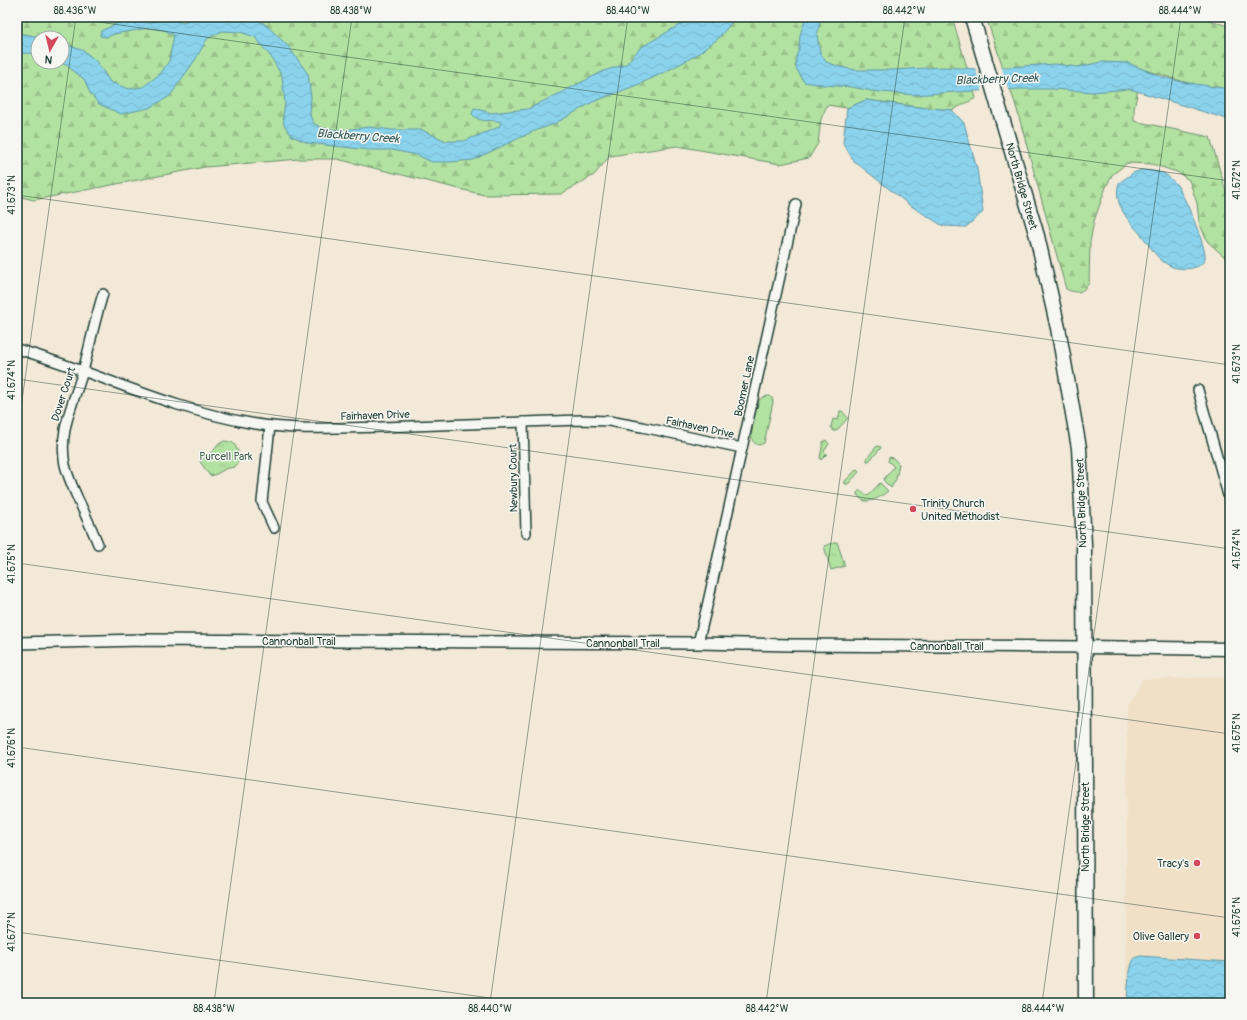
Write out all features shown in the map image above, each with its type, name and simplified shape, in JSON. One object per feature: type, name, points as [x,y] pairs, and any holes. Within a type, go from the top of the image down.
[{"type":"highway","name":"North Bridge Street","points":[[974,23],[1036,236],[1058,328],[1079,448],[1084,544],[1086,1003]]},
{"type":"main road","name":"Cannonball Trail","points":[[1085,647],[1230,649]]},
{"type":"street","name":"Boomer Lane","points":[[698,643],[796,204]]},
{"type":"street","name":"Dover Court","points":[[98,544],[70,482],[65,466],[64,429],[66,419],[83,371],[97,311],[103,294]]},
{"type":"street","name":"Fairhaven Drive","points":[[17,349],[83,371],[142,394],[183,407],[230,419],[270,426],[322,428],[580,420],[609,421],[742,448]]},
{"type":"street","points":[[1198,390],[1230,502]]},
{"type":"street","name":"Newbury Court","points":[[523,422],[526,533]]},
{"type":"street","points":[[270,426],[262,502],[274,528]]},
{"type":"street","name":"Cannonball Trail","points":[[17,643],[150,640],[1085,647]]},
{"type":"shaded area","points":[[1230,677],[1230,1003],[1126,1003],[1127,706],[1142,679]]},
{"type":"green space","points":[[17,17],[302,17],[312,19],[326,17],[952,17],[976,98],[952,110],[866,100],[847,108],[827,105],[821,119],[818,143],[809,158],[780,164],[677,146],[610,156],[594,175],[561,194],[484,195],[337,159],[299,159],[205,167],[34,200],[17,196]]},
{"type":"green space","points":[[986,17],[1200,17],[1230,27],[1230,105],[1224,94],[1142,69],[1134,109],[1134,121],[1210,137],[1230,205],[1230,259],[1227,259],[1207,241],[1199,222],[1197,203],[1189,180],[1177,172],[1152,164],[1127,163],[1112,175],[1106,187],[1094,221],[1090,242],[1089,283],[1082,291],[1079,292],[1073,292],[1066,289],[1016,106]]},
{"type":"green space","points":[[770,396],[773,402],[764,443],[759,445],[752,439],[755,414],[760,400],[763,397]]},
{"type":"green space","points":[[840,411],[842,411],[848,418],[836,431],[834,431],[831,427],[833,419],[838,420]]},
{"type":"green space","points":[[826,440],[829,444],[824,451],[827,454],[821,460],[820,458],[823,442]]},
{"type":"green space","name":"Purcell Park","points":[[224,441],[232,442],[238,451],[239,458],[237,465],[210,476],[200,461]]},
{"type":"green space","points":[[877,446],[881,447],[880,449],[869,461],[867,461],[867,458]]},
{"type":"green space","points":[[889,457],[893,458],[899,464],[896,479],[891,488],[883,480],[894,467],[888,461]]},
{"type":"green space","points":[[857,469],[859,471],[858,473],[848,484],[845,484],[845,481]]},
{"type":"green space","points":[[880,483],[888,491],[878,498],[865,501],[857,495],[860,490],[868,496]]},
{"type":"green space","points":[[837,542],[845,566],[831,570],[824,546]]},
{"type":"water","name":"Blackberry Creek","points":[[198,17],[254,17],[266,25],[288,46],[308,74],[311,97],[310,115],[313,123],[322,128],[342,130],[369,127],[392,130],[422,130],[446,141],[464,141],[499,127],[501,122],[479,119],[472,114],[474,108],[491,113],[528,109],[604,71],[626,64],[640,48],[693,17],[736,17],[719,38],[695,56],[661,74],[593,102],[554,124],[532,132],[473,160],[450,162],[432,162],[417,155],[392,150],[369,150],[308,143],[292,136],[284,125],[283,115],[285,104],[282,76],[271,57],[255,37],[240,32],[222,31],[207,39],[195,60],[170,96],[149,108],[121,114],[99,104],[90,93],[84,79],[70,68],[70,46],[84,51],[96,61],[110,82],[129,89],[143,87],[161,73],[169,61],[174,35],[164,30],[149,28],[114,34],[107,37],[100,36],[101,31],[127,19],[151,22],[168,20],[183,22]]},
{"type":"water","name":"Blackberry Creek","points":[[806,17],[821,17],[817,35],[820,52],[826,62],[840,67],[856,70],[892,70],[944,67],[976,69],[1055,64],[1078,67],[1101,62],[1128,63],[1162,77],[1182,82],[1230,89],[1230,120],[1130,89],[1092,92],[1053,89],[1020,89],[915,95],[804,82],[796,68],[796,57],[799,49],[800,35]]},
{"type":"water","points":[[17,34],[30,35],[30,53],[17,54]]},
{"type":"water","points":[[866,100],[952,110],[964,123],[977,169],[983,212],[966,227],[943,226],[908,204],[854,161],[843,143],[847,108]]},
{"type":"water","points":[[1141,170],[1165,174],[1176,184],[1194,220],[1205,252],[1205,258],[1200,265],[1182,269],[1165,263],[1158,257],[1124,213],[1118,199],[1117,191],[1119,183],[1133,173]]},
{"type":"water","points":[[1140,956],[1230,962],[1230,1003],[1127,1003],[1129,980],[1134,958]]},
{"type":"pier","points":[[1001,65],[1009,92],[983,93],[975,67]]},
{"type":"place","name":"Trinity Church United Methodist","points":[[913,509]]},
{"type":"place","name":"Tracy's","points":[[1197,863]]},
{"type":"place","name":"Olive Gallery","points":[[1197,936]]}]
